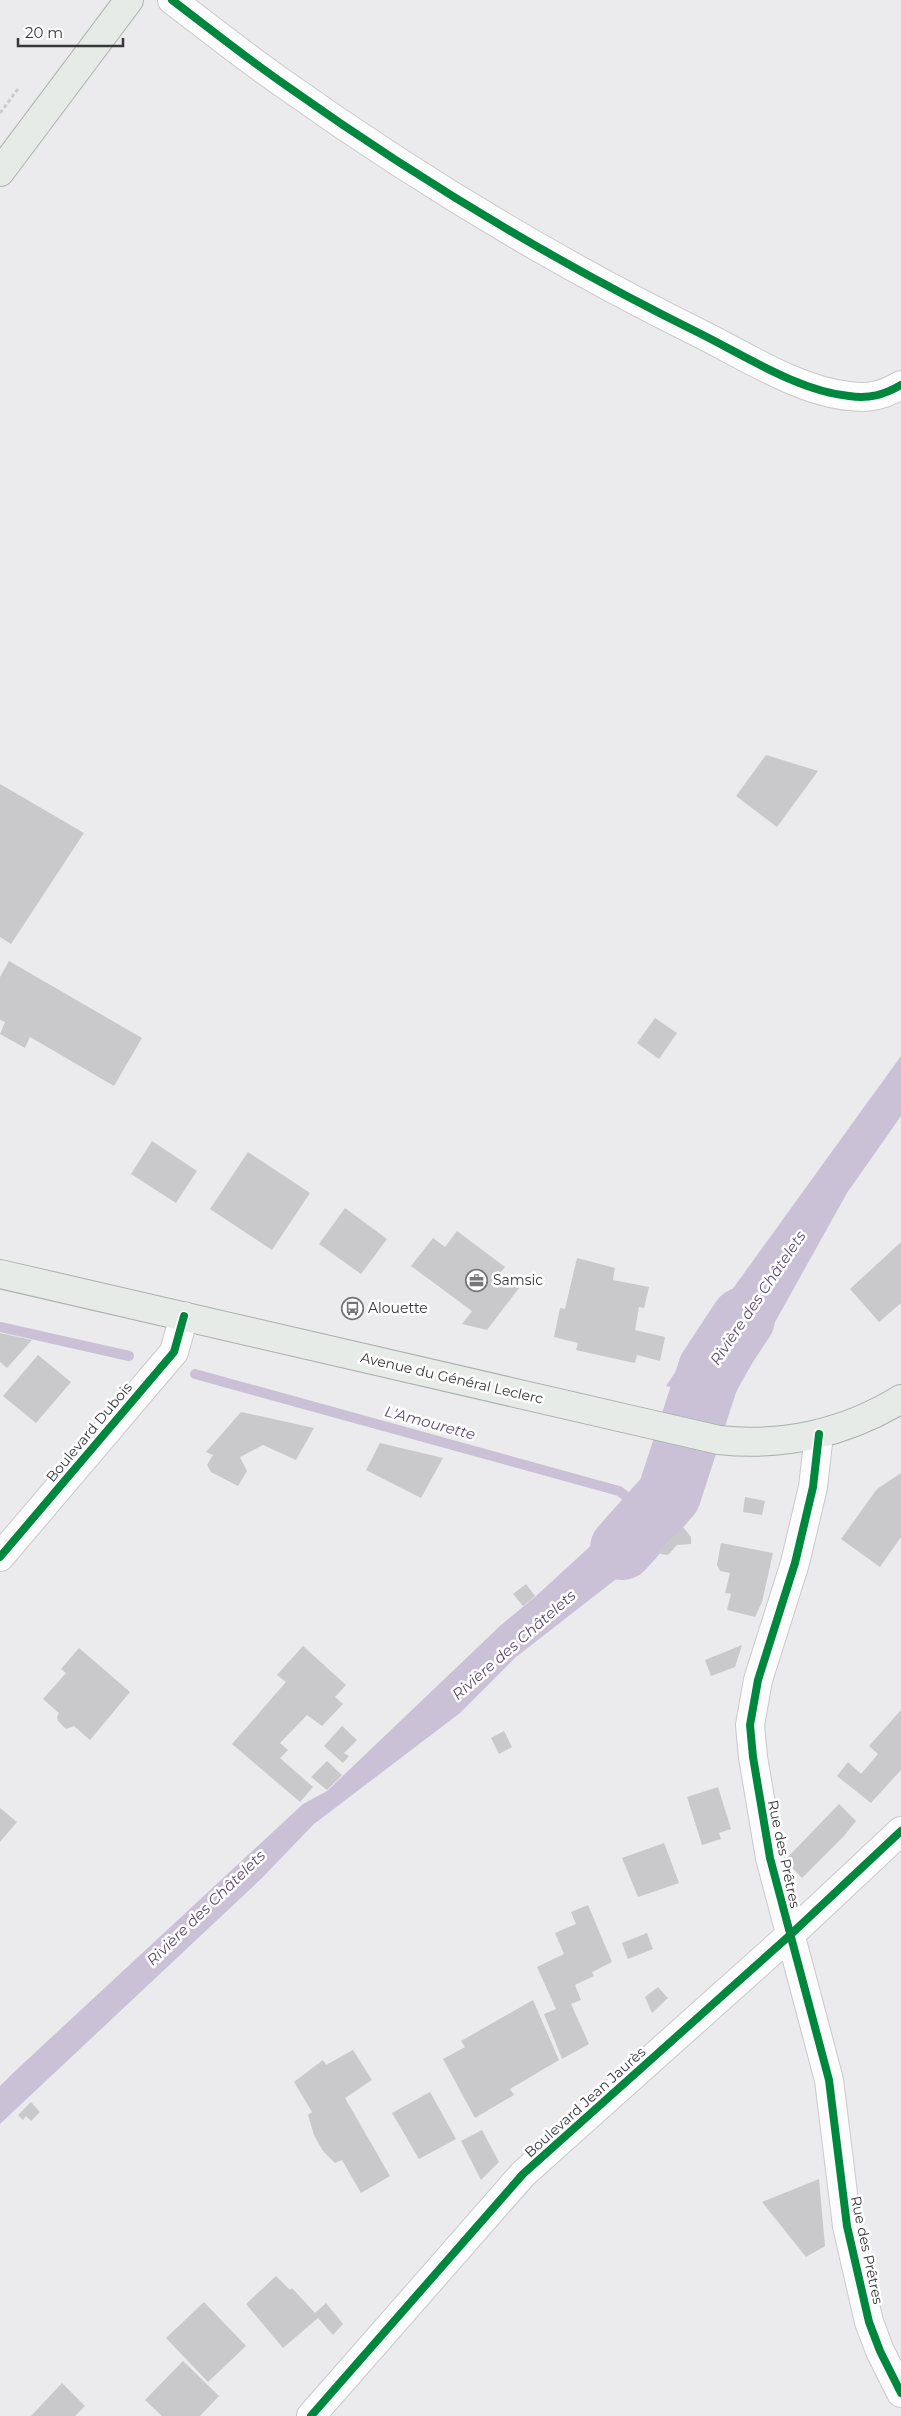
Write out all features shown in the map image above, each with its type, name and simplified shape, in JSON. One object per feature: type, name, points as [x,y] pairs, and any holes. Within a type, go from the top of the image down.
[{"type":"main road","points":[[0,172],[129,0]]},
{"type":"main road","name":"Avenue du Général Leclerc","points":[[0,1274],[719,1440],[770,1442],[819,1434],[851,1425],[901,1399]]},
{"type":"street","points":[[172,0],[281,82],[405,166],[565,264],[627,297],[780,374],[833,394],[874,397],[889,392],[901,385]]},
{"type":"street","name":"Boulevard Dubois","points":[[0,1557],[174,1352],[184,1316]]},
{"type":"street","name":"Rue des Prêtres","points":[[819,1434],[813,1487],[795,1563],[758,1680],[750,1725],[753,1757],[770,1858],[789,1936],[829,2080],[847,2226],[869,2322],[880,2351],[901,2393]]},
{"type":"street","name":"Boulevard Jean Jaurès","points":[[311,2416],[523,2174],[789,1936],[901,1831]]},
{"type":"water","points":[[901,1056],[901,1116],[847,1193],[731,1401],[666,1386],[708,1323]]},
{"type":"water","points":[[643,1472],[701,1484],[680,1526],[656,1548],[516,1657],[460,1713],[314,1824],[261,1879],[0,2124],[0,2086],[303,1804],[327,1791],[501,1625],[597,1540],[624,1511],[631,1494],[638,1492]]},
{"type":"building","points":[[766,755],[818,771],[777,827],[736,796]]},
{"type":"building","points":[[0,784],[84,833],[11,944],[0,937]]},
{"type":"building","points":[[9,961],[142,1038],[114,1086],[30,1037],[25,1048],[0,1034],[5,1022],[0,1020],[0,977]]},
{"type":"building","points":[[655,1018],[677,1033],[659,1059],[637,1043]]},
{"type":"building","points":[[152,1141],[197,1171],[176,1203],[131,1174]]},
{"type":"building","points":[[248,1152],[310,1193],[272,1250],[210,1209]]},
{"type":"building","points":[[345,1208],[387,1239],[361,1274],[319,1244]]},
{"type":"building","name":"Samsic","points":[[457,1231],[505,1267],[500,1273],[519,1288],[487,1330],[462,1324],[472,1311],[411,1266],[433,1238],[445,1247]]},
{"type":"building","points":[[901,1242],[901,1303],[879,1322],[850,1289]]},
{"type":"building","points":[[577,1258],[615,1268],[613,1280],[649,1287],[644,1308],[639,1307],[635,1330],[665,1337],[660,1361],[637,1355],[635,1363],[598,1355],[576,1350],[578,1343],[554,1337],[560,1308],[565,1309]]},
{"type":"building","points":[[0,1333],[32,1340],[7,1368],[0,1362]]},
{"type":"building","points":[[38,1355],[71,1382],[36,1423],[3,1396]]},
{"type":"building","points":[[241,1412],[314,1428],[296,1460],[263,1445],[240,1457],[247,1471],[238,1486],[211,1472],[207,1465],[213,1455],[206,1452]]},
{"type":"building","points":[[380,1443],[443,1458],[421,1498],[366,1470]]},
{"type":"building","points":[[901,1473],[901,1537],[880,1567],[841,1539],[877,1489]]},
{"type":"building","points":[[745,1497],[765,1501],[762,1515],[743,1512]]},
{"type":"building","points":[[683,1527],[691,1537],[691,1544],[677,1545],[668,1555],[661,1554],[658,1551]]},
{"type":"building","points":[[721,1543],[773,1553],[762,1602],[755,1617],[727,1610],[731,1594],[725,1593],[730,1573],[720,1571],[717,1565]]},
{"type":"building","points":[[526,1584],[535,1596],[523,1606],[513,1594]]},
{"type":"building","points":[[742,1645],[735,1667],[711,1676],[705,1660]]},
{"type":"building","points":[[303,1646],[346,1685],[335,1697],[343,1704],[322,1726],[307,1715],[280,1743],[288,1750],[280,1758],[313,1787],[300,1802],[232,1744],[286,1682],[277,1675]]},
{"type":"building","points":[[79,1648],[130,1692],[90,1740],[74,1726],[66,1729],[58,1721],[59,1713],[43,1699],[66,1673],[61,1669]]},
{"type":"building","points":[[901,1710],[901,1770],[871,1803],[837,1776],[848,1762],[861,1774],[878,1754],[869,1746]]},
{"type":"building","points":[[342,1726],[357,1740],[344,1753],[349,1756],[343,1763],[324,1746]]},
{"type":"building","points":[[504,1731],[512,1747],[499,1754],[491,1738]]},
{"type":"building","points":[[327,1761],[342,1775],[327,1790],[311,1777]]},
{"type":"building","points":[[718,1787],[731,1829],[719,1833],[721,1839],[702,1845],[687,1797]]},
{"type":"building","points":[[839,1804],[856,1821],[844,1836],[802,1878],[785,1860]]},
{"type":"building","points":[[0,1808],[17,1822],[0,1842]]},
{"type":"building","points":[[664,1843],[679,1883],[638,1897],[622,1858]]},
{"type":"building","points":[[588,1905],[612,1962],[592,1972],[594,1976],[575,1985],[581,2000],[571,2004],[589,2044],[562,2059],[544,2014],[556,2009],[537,1967],[564,1954],[555,1933],[576,1924],[571,1912]]},
{"type":"building","points":[[647,1933],[653,1949],[628,1959],[622,1943]]},
{"type":"building","points":[[658,1987],[668,1998],[652,2013],[645,1997]]},
{"type":"building","points":[[533,2000],[559,2060],[510,2089],[514,2095],[475,2118],[443,2059],[465,2047],[461,2041]]},
{"type":"building","points":[[353,2050],[372,2080],[345,2098],[390,2176],[361,2193],[342,2160],[335,2163],[323,2151],[314,2135],[308,2115],[312,2112],[294,2082],[323,2060],[326,2065]]},
{"type":"building","points":[[430,2092],[456,2139],[419,2159],[392,2113]]},
{"type":"building","points":[[31,2102],[40,2112],[31,2121],[26,2116],[23,2120],[18,2115]]},
{"type":"building","points":[[482,2130],[499,2162],[481,2180],[461,2141]]},
{"type":"building","points":[[819,2179],[825,2246],[806,2257],[762,2202]]},
{"type":"building","points":[[276,2276],[290,2290],[292,2288],[315,2313],[326,2303],[343,2324],[333,2335],[318,2318],[283,2348],[246,2304]]},
{"type":"building","points":[[204,2302],[246,2346],[208,2382],[166,2338]]},
{"type":"building","points":[[183,2361],[219,2396],[200,2416],[162,2416],[145,2400]]},
{"type":"building","points":[[62,2383],[85,2406],[75,2416],[31,2416]]},
{"type":"waterway","name":"Rivière des Châtelets","points":[[622,1548],[669,1495],[710,1369],[743,1319]]},
{"type":"waterway","name":"L'Amourette","points":[[0,1327],[129,1356]]},
{"type":"waterway","name":"L'Amourette","points":[[195,1374],[619,1491],[638,1505]]},
{"type":"cycle path","points":[[172,0],[270,74],[384,153],[487,217],[593,278],[773,371],[811,387],[830,393],[863,397],[882,394],[901,385]]},
{"type":"cycle path","points":[[0,1557],[174,1352],[184,1316]]},
{"type":"cycle path","points":[[819,1434],[813,1487],[795,1563],[758,1680],[750,1725],[753,1757],[770,1858],[829,2080],[847,2226],[869,2322],[880,2351],[901,2393]]},
{"type":"cycle path","points":[[311,2416],[523,2174],[789,1936],[901,1831]]},
{"type":"place","name":"Samsic","points":[[477,1280]]},
{"type":"place","name":"Alouette","points":[[352,1308]]}]
